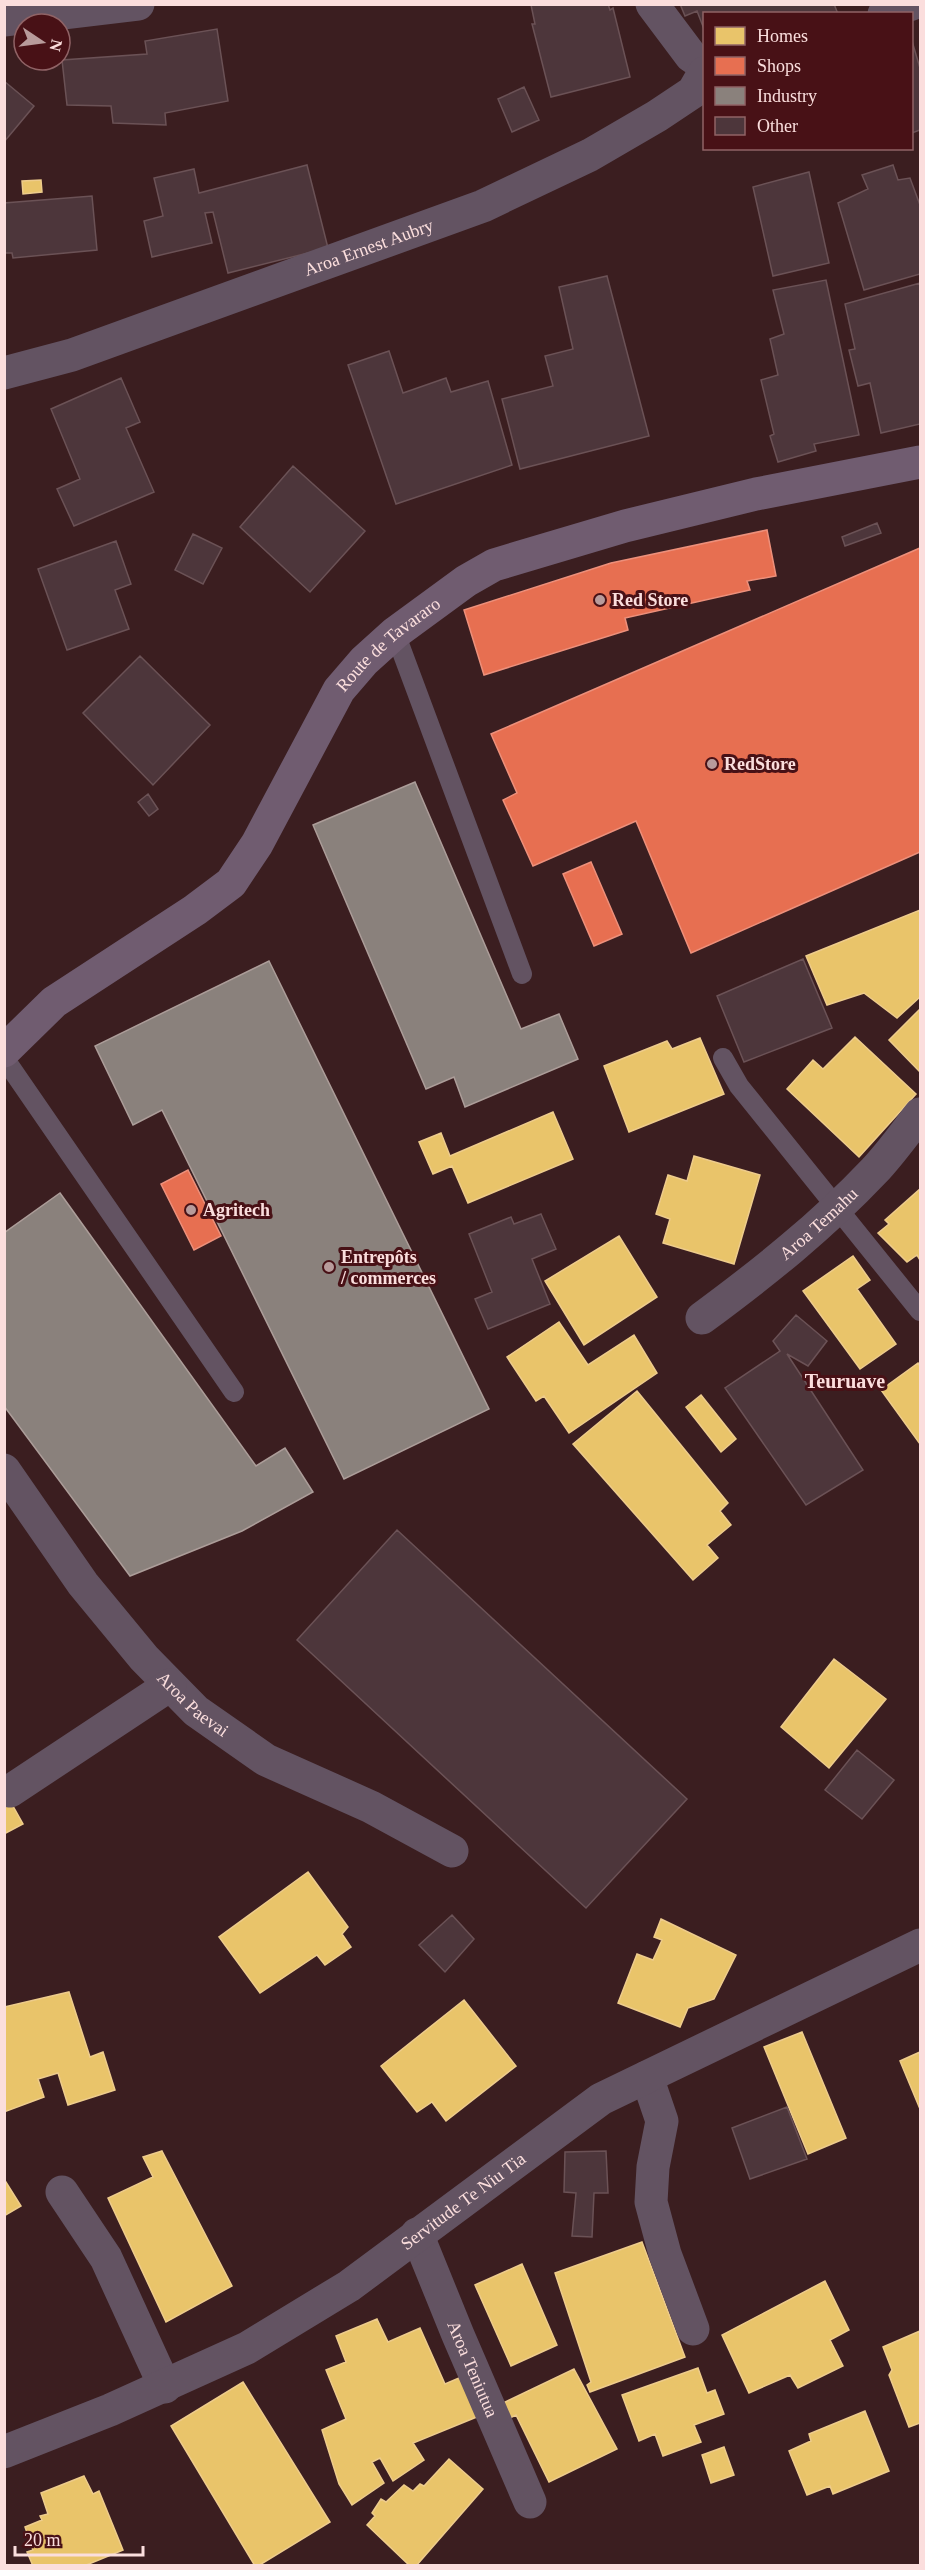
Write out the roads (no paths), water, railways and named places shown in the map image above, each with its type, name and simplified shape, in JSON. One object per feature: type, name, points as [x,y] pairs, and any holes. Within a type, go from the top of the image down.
[{"type":"main road","name":"Route de Tavararo","points":[[4,1051],[54,1002],[185,917],[231,883],[257,844],[339,690],[364,661],[395,633],[466,581],[494,565],[625,526],[756,494],[921,462]]},
{"type":"street","points":[[4,20],[138,4]]},
{"type":"street","points":[[652,4],[691,56],[703,64]]},
{"type":"street","name":"Aroa Ernest Aubry","points":[[4,373],[72,355],[483,206],[590,155],[657,116],[693,92],[703,76]]},
{"type":"street","name":"Aroa Temahu","points":[[702,1318],[778,1261],[838,1206],[875,1170],[921,1114]]},
{"type":"street","name":"Aroa Paevai","points":[[4,1470],[82,1584],[144,1658],[196,1712],[266,1760],[371,1807],[452,1851]]},
{"type":"street","points":[[10,1791],[170,1685]]},
{"type":"street","name":"Servitude Te Niu Tia","points":[[4,2452],[165,2386],[247,2348],[349,2286],[601,2099],[921,1945]]},
{"type":"street","points":[[647,2076],[662,2121],[653,2167],[651,2202],[665,2254],[693,2329]]},
{"type":"street","points":[[62,2192],[106,2258],[165,2386]]},
{"type":"street","name":"Aroa Teniutua","points":[[417,2234],[530,2502]]},
{"type":"lane","points":[[395,633],[522,974]]},
{"type":"lane","points":[[4,1058],[234,1392]]},
{"type":"lane","points":[[723,1058],[739,1086],[838,1206],[890,1276],[921,1311]]},
{"type":"place","name":"Red Store","points":[[600,600]]},
{"type":"place","name":"RedStore","points":[[712,764]]},
{"type":"place","name":"Agritech","points":[[191,1210]]},
{"type":"place","name":"Entrepôts / commerces","points":[[329,1267]]},
{"type":"district","name":"Teuruave","points":[[845,1381]]}]
